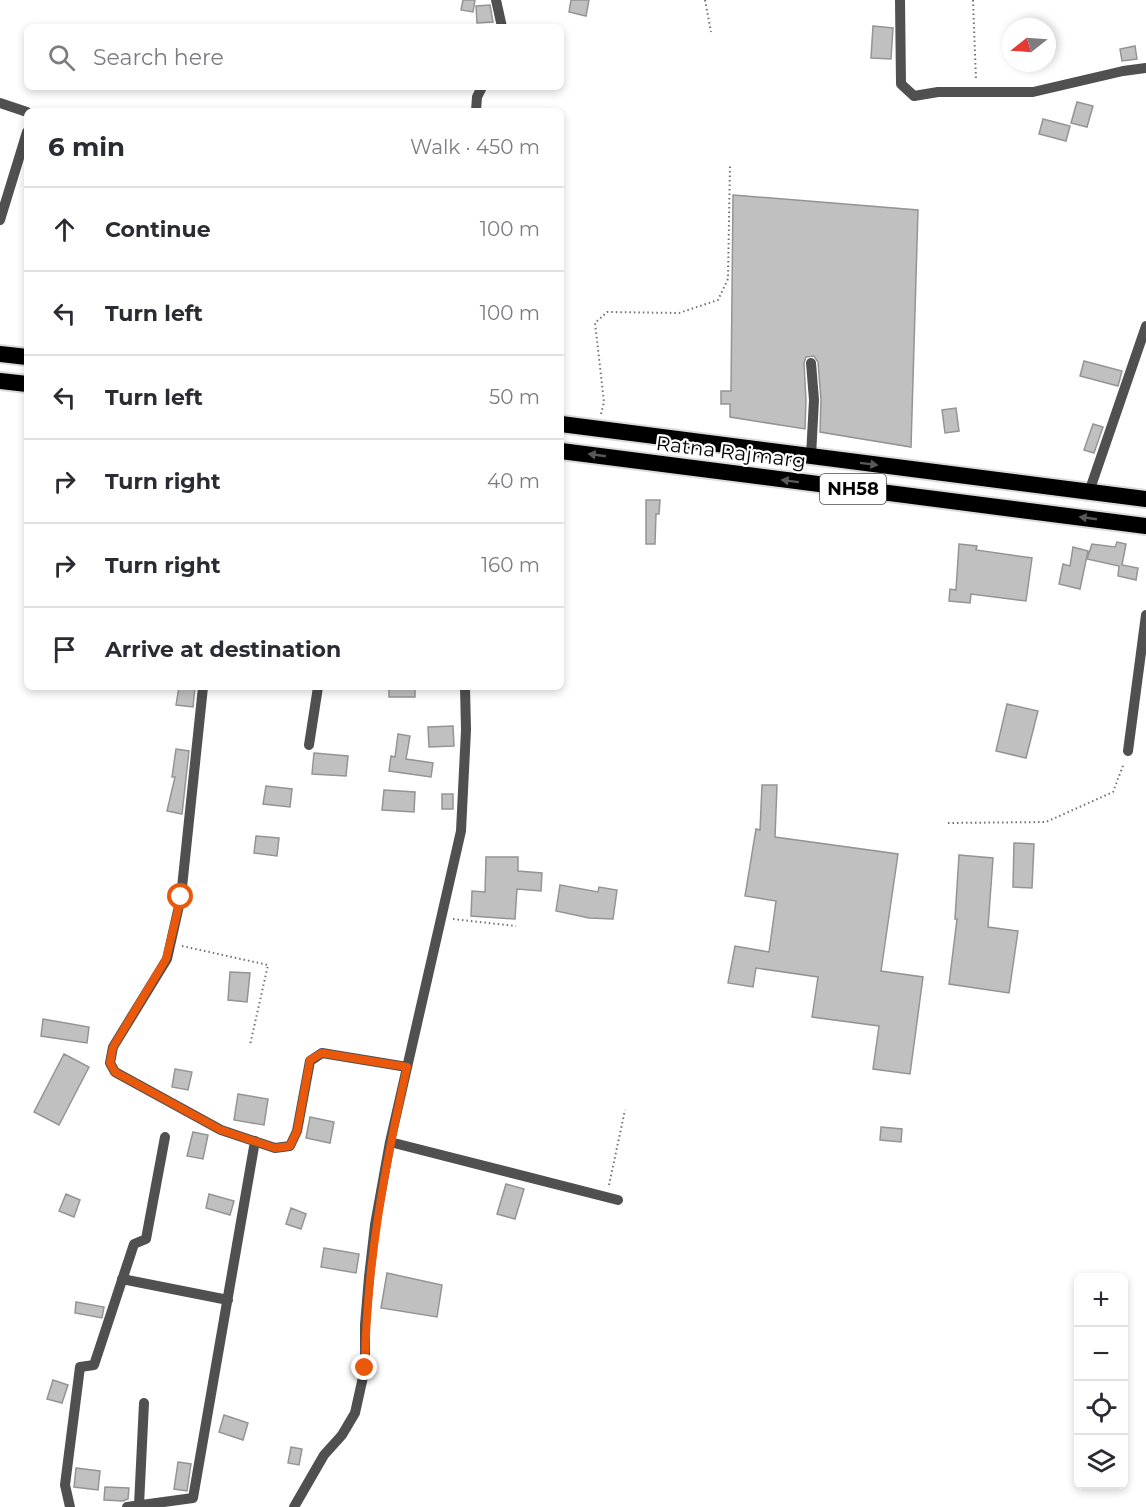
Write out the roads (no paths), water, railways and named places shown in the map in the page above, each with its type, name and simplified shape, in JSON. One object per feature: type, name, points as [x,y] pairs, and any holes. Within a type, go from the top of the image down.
[{"type":"highway","points":[[0,354],[24,357]]},
{"type":"highway","points":[[0,381],[24,384]]},
{"type":"highway","name":"Ratna Rajmarg","points":[[564,424],[1146,499]]},
{"type":"highway","name":"Ratna Rajmarg","points":[[564,451],[1146,526]]},
{"type":"street","points":[[496,0],[501,24]]},
{"type":"street","points":[[900,0],[901,84],[914,96],[938,92],[1033,92],[1122,71],[1146,68]]},
{"type":"street","points":[[476,108],[480,90]]},
{"type":"street","points":[[0,103],[24,110]]},
{"type":"street","points":[[0,220],[24,142]]},
{"type":"street","points":[[1089,492],[1146,326]]},
{"type":"street","points":[[811,363],[814,399],[811,456]]},
{"type":"street","points":[[1128,752],[1146,615]]},
{"type":"street","points":[[203,690],[181,897],[170,944],[166,959],[113,1047],[110,1063],[115,1072],[221,1130],[275,1148],[290,1146],[297,1131],[310,1060],[322,1053],[407,1067]]},
{"type":"street","points":[[309,745],[318,690]]},
{"type":"street","points":[[294,1507],[324,1455],[342,1435],[355,1413],[365,1368],[365,1325],[375,1225],[390,1142],[461,831],[466,730],[465,690]]},
{"type":"street","points":[[70,1507],[65,1485],[80,1367],[94,1365],[134,1244],[146,1239],[165,1137]]},
{"type":"street","points":[[127,1507],[193,1498],[255,1141]]},
{"type":"street","points":[[390,1142],[618,1200]]},
{"type":"street","points":[[122,1280],[228,1300]]},
{"type":"street","points":[[139,1505],[144,1403]]}]
